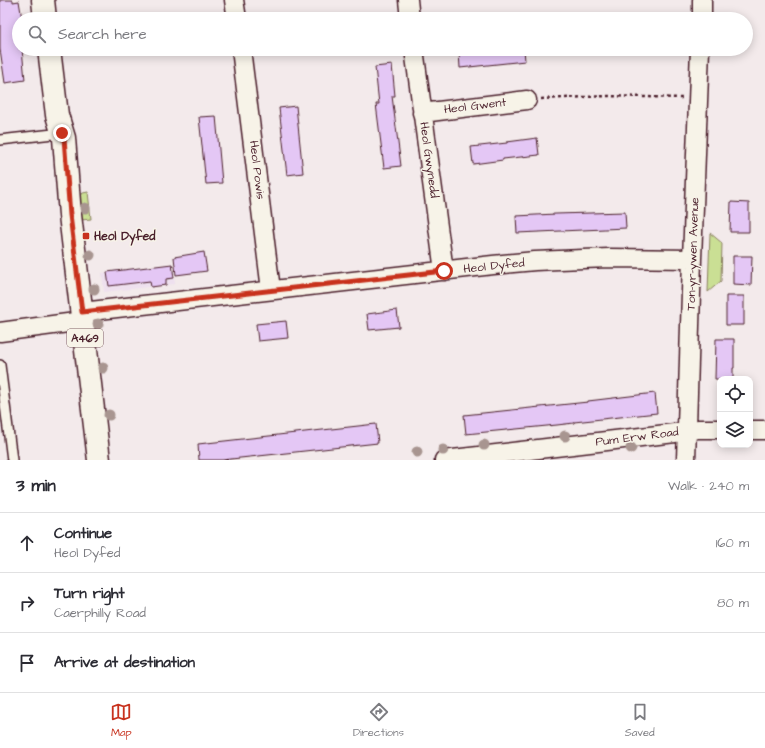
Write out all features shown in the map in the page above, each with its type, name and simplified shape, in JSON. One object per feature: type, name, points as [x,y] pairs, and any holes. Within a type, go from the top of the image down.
[{"type":"main road","points":[[43,0],[45,12]]},
{"type":"main road","name":"A469","points":[[50,56],[57,115],[64,138],[70,215],[100,460]]},
{"type":"street","points":[[234,0],[236,12]]},
{"type":"street","points":[[408,0],[409,12]]},
{"type":"street","points":[[702,0],[702,12]]},
{"type":"street","name":"Heol Powis","points":[[242,56],[271,290]]},
{"type":"street","name":"Heol Gwynedd","points":[[415,56],[444,271]]},
{"type":"street","name":"Ton-yr-ywen Avenue","points":[[686,460],[700,56]]},
{"type":"street","name":"Heol Gwent","points":[[422,113],[527,100]]},
{"type":"street","name":"Heol Dyfed","points":[[0,332],[82,317],[271,290],[528,262],[583,259],[692,259]]},
{"type":"street","name":"Pum Erw Road","points":[[444,460],[698,429],[717,429]]},
{"type":"street","points":[[753,430],[765,430]]},
{"type":"lane","points":[[0,140],[62,133]]},
{"type":"lane","points":[[0,365],[4,425],[12,460]]},
{"type":"path","points":[[527,100],[608,96],[698,98]]},
{"type":"shaded area","points":[[172,264],[175,284],[104,292],[102,273]]},
{"type":"green space","points":[[88,192],[91,219],[81,220],[79,198],[83,193]]},
{"type":"green space","points":[[710,233],[722,243],[721,281],[708,292]]},
{"type":"building","points":[[0,0],[13,0],[13,2],[19,1],[21,12],[12,12],[12,56],[23,56],[25,80],[5,83],[0,49]]},
{"type":"building","points":[[459,56],[525,56],[525,61],[460,68]]},
{"type":"building","points":[[392,65],[395,96],[392,96],[401,166],[384,168],[376,104],[379,104],[375,67]]},
{"type":"building","points":[[296,106],[303,173],[287,175],[279,108]]},
{"type":"building","points":[[216,116],[222,183],[206,184],[199,117]]},
{"type":"building","points":[[537,138],[539,155],[473,164],[471,147]]},
{"type":"building","points":[[731,202],[749,203],[749,232],[730,232]]},
{"type":"building","points":[[625,212],[626,228],[517,233],[516,216]]},
{"type":"building","points":[[204,252],[207,271],[176,275],[174,257]]},
{"type":"building","points":[[733,256],[752,256],[751,285],[733,284]]},
{"type":"building","points":[[172,264],[174,278],[166,279],[166,285],[151,287],[150,281],[109,286],[107,272]]},
{"type":"building","points":[[726,296],[744,296],[744,325],[726,325]]},
{"type":"building","points":[[397,310],[399,327],[369,330],[367,314]]},
{"type":"building","points":[[286,321],[288,338],[258,341],[256,324]]},
{"type":"building","points":[[716,339],[734,339],[733,376],[717,376],[717,379],[715,379]]},
{"type":"building","points":[[655,393],[657,413],[466,434],[464,415],[588,402]]},
{"type":"building","points":[[376,424],[378,443],[222,460],[199,460],[198,444]]},
{"type":"place","name":"Heol Dyfed","points":[[86,236]]},
{"type":"route","points":[[62,133],[64,138],[70,215],[82,312],[444,271]]}]
